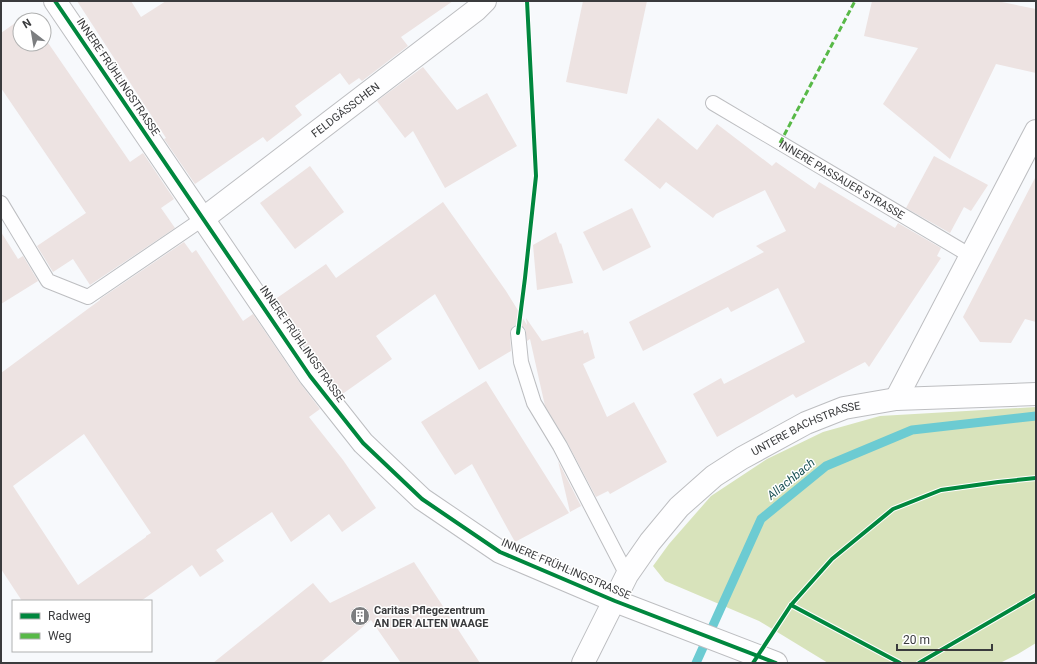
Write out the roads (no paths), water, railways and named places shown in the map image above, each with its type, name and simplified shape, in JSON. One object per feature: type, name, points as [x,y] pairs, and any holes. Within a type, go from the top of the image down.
[{"type":"street","name":"INNERE FRÜHLINGSTRASSE","points":[[55,1],[315,382],[363,443],[422,499],[500,552],[615,601],[776,663]]},
{"type":"street","name":"FELDGÄSSCHEN","points":[[204,218],[470,15],[486,1]]},
{"type":"street","points":[[896,399],[1036,131]]},
{"type":"street","name":"UNTERE BACHSTRASSE","points":[[584,663],[628,575],[650,542],[679,507],[714,476],[806,423],[844,408],[896,399],[1036,394]]},
{"type":"lane","name":"INNERE PASSAUER STRASSE","points":[[713,103],[971,256]]},
{"type":"lane","points":[[1,203],[48,281],[88,297],[204,218]]},
{"type":"lane","points":[[518,333],[521,362],[534,403],[560,446],[628,575]]},
{"type":"waterway","name":"Allachbach","points":[[696,663],[761,519],[826,466],[912,430],[1036,416]]},
{"type":"place","name":"Caritas Pflegezentrum AN DER ALTEN WAAGE","points":[[360,616]]}]
